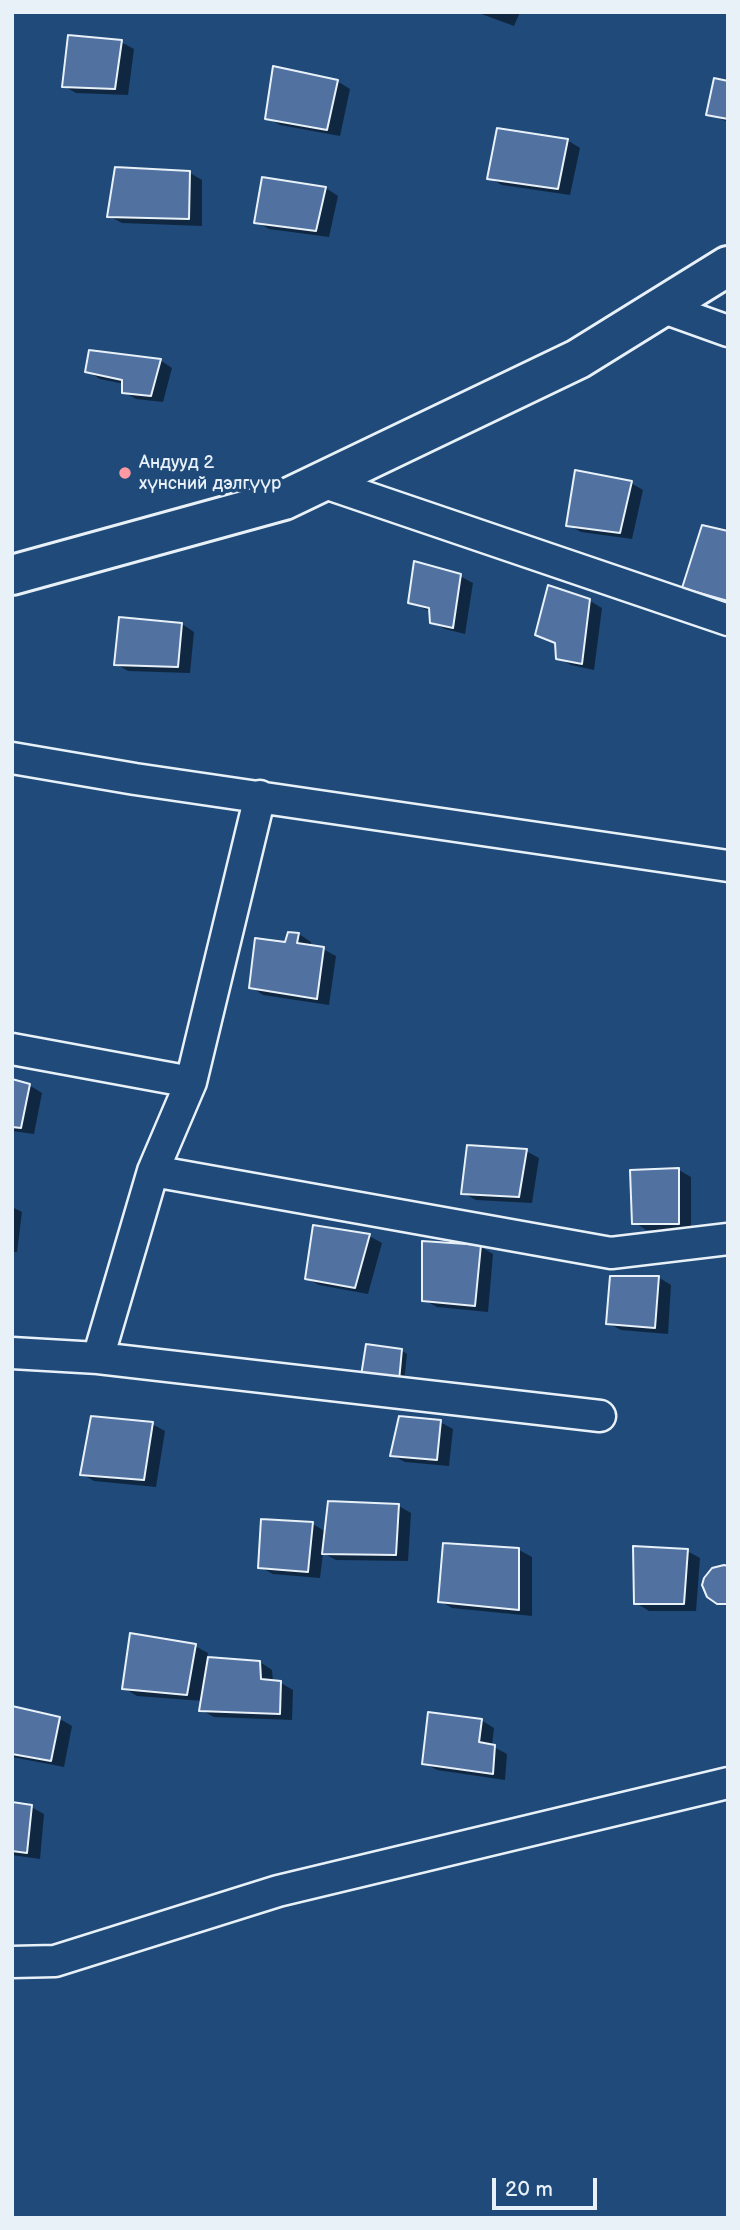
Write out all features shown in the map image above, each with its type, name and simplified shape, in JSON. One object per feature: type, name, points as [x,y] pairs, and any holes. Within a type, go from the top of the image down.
[{"type":"street","points":[[12,575],[284,500],[578,359],[728,266]]},
{"type":"street","points":[[661,307],[728,331]]},
{"type":"street","points":[[322,482],[728,620]]},
{"type":"street","points":[[12,758],[135,779],[728,866]]},
{"type":"street","points":[[98,1358],[153,1171],[191,1082],[260,796]]},
{"type":"street","points":[[12,1049],[191,1082]]},
{"type":"street","points":[[153,1171],[611,1253],[728,1239]]},
{"type":"street","points":[[12,1353],[98,1358],[600,1416]]},
{"type":"street","points":[[12,1962],[55,1961],[278,1891],[728,1783]]},
{"type":"building","points":[[68,35],[122,40],[115,89],[62,87]]},
{"type":"building","points":[[273,66],[338,80],[327,130],[265,119]]},
{"type":"building","points":[[714,78],[728,81],[728,119],[706,115]]},
{"type":"building","points":[[497,128],[568,139],[558,189],[487,179]]},
{"type":"building","points":[[115,167],[190,171],[189,219],[107,217]]},
{"type":"building","points":[[262,177],[326,187],[316,231],[254,223]]},
{"type":"building","points":[[89,350],[161,359],[151,396],[122,393],[122,380],[85,372]]},
{"type":"building","points":[[575,470],[632,481],[620,533],[566,526]]},
{"type":"building","points":[[702,525],[728,531],[728,601],[682,588]]},
{"type":"building","points":[[414,561],[461,574],[453,628],[430,623],[429,608],[408,603]]},
{"type":"building","points":[[548,585],[590,599],[582,664],[556,659],[555,643],[535,635]]},
{"type":"building","points":[[119,617],[182,623],[178,667],[114,665]]},
{"type":"building","points":[[288,932],[299,933],[297,943],[324,947],[317,999],[249,988],[255,938],[285,942]]},
{"type":"building","points":[[12,1079],[30,1084],[21,1128],[12,1127]]},
{"type":"building","points":[[467,1145],[527,1149],[519,1197],[461,1194]]},
{"type":"building","points":[[679,1168],[679,1224],[632,1224],[630,1170]]},
{"type":"building","points":[[313,1225],[370,1234],[355,1288],[305,1279]]},
{"type":"building","points":[[422,1241],[481,1245],[475,1306],[422,1301]]},
{"type":"building","points":[[610,1276],[659,1276],[655,1328],[606,1324]]},
{"type":"building","points":[[366,1344],[402,1349],[399,1381],[361,1376]]},
{"type":"building","points":[[91,1416],[153,1422],[144,1480],[80,1475]]},
{"type":"building","points":[[399,1416],[441,1420],[437,1460],[390,1456]]},
{"type":"building","points":[[328,1501],[399,1504],[396,1555],[322,1554]]},
{"type":"building","points":[[261,1519],[313,1522],[308,1572],[258,1568]]},
{"type":"building","points":[[443,1543],[519,1548],[519,1610],[438,1602]]},
{"type":"building","points":[[633,1546],[688,1549],[684,1604],[634,1604]]},
{"type":"building","points":[[728,1566],[728,1604],[717,1604],[707,1597],[702,1585],[712,1568]]},
{"type":"building","points":[[130,1633],[196,1644],[187,1695],[122,1689]]},
{"type":"building","points":[[208,1657],[260,1661],[261,1679],[281,1681],[280,1714],[199,1711]]},
{"type":"building","points":[[12,1706],[60,1717],[51,1761],[12,1754]]},
{"type":"building","points":[[428,1712],[482,1719],[479,1742],[495,1745],[493,1774],[422,1764]]},
{"type":"building","points":[[12,1802],[32,1805],[27,1853],[12,1851]]},
{"type":"place","name":"Андууд 2 хүнсний дэлгүүр","points":[[125,473]]}]
